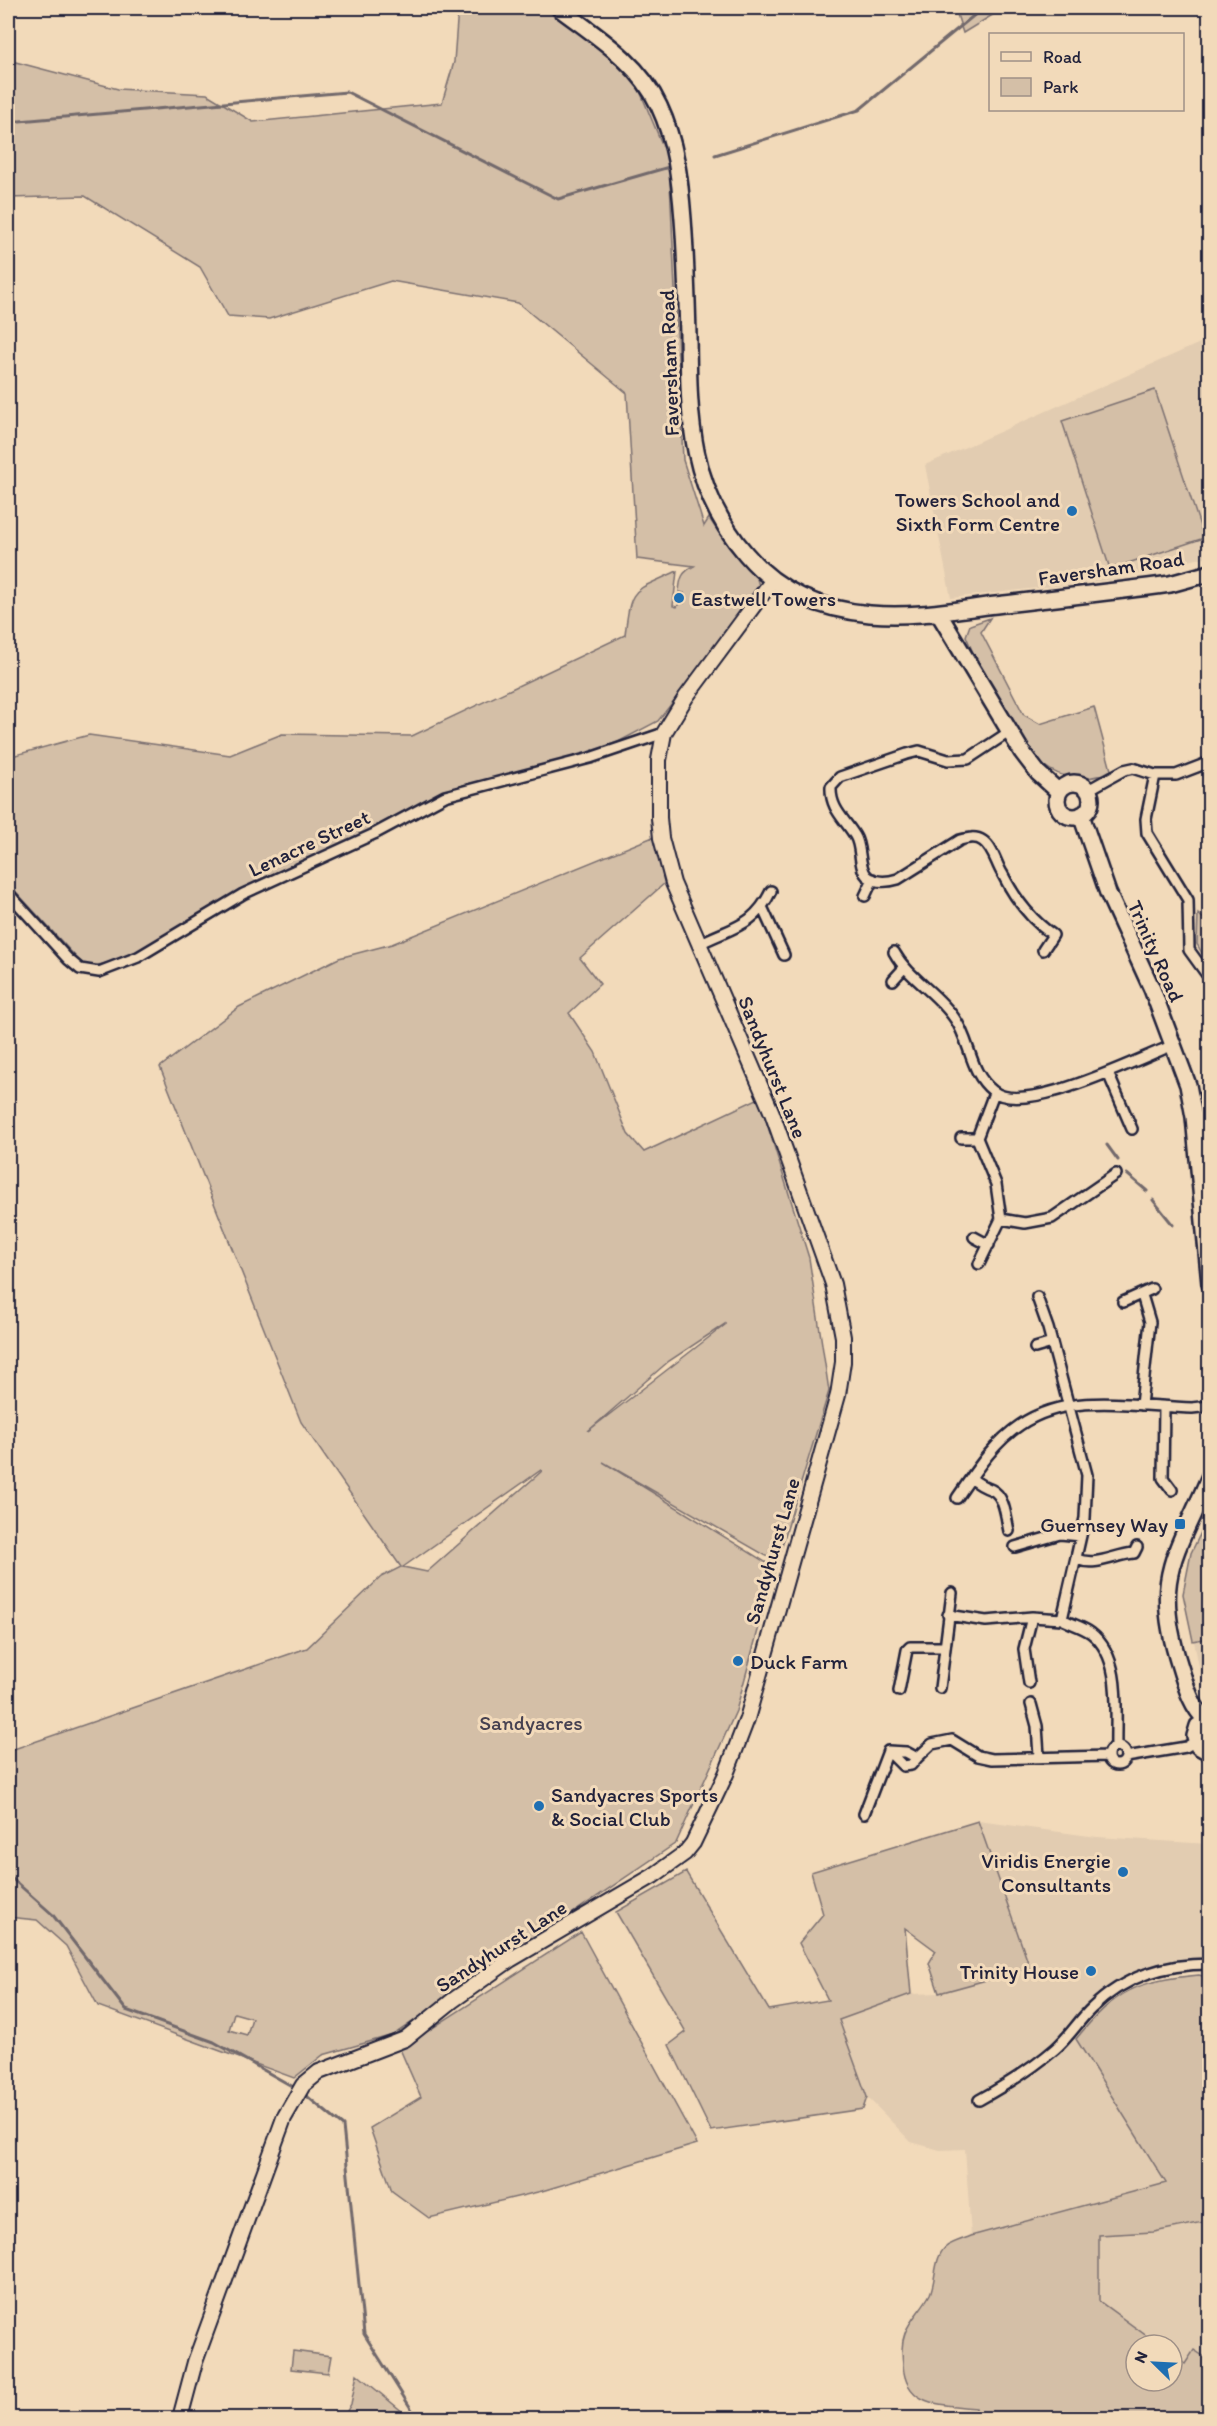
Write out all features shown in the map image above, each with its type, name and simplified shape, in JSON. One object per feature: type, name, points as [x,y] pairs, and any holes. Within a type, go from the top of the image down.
[{"type":"main road","name":"Faversham Road","points":[[559,8],[624,57],[645,81],[669,130],[680,171],[687,272],[687,392],[693,442],[710,501],[725,528],[772,581],[796,596],[828,607],[904,616],[939,614],[1170,584],[1209,573]]},
{"type":"main road","points":[[939,614],[1009,732],[1038,773],[1059,792]]},
{"type":"main road","points":[[1073,783],[1088,790],[1090,805],[1081,815],[1070,816],[1061,811],[1057,802],[1059,792],[1073,783]]},
{"type":"main road","name":"Trinity Road","points":[[1081,815],[1108,893],[1174,1045],[1188,1086],[1194,1117],[1209,1284]]},
{"type":"main road","points":[[1209,1476],[1172,1558],[1167,1580],[1167,1615],[1172,1641],[1195,1710],[1208,1719],[1196,1731],[1196,1741],[1201,1750],[1209,1753]]},
{"type":"street","name":"Sandyhurst Lane","points":[[180,2418],[195,2362],[284,2118],[299,2090],[329,2067],[405,2039],[452,2001],[510,1960],[653,1876],[685,1853],[705,1821],[740,1742],[838,1395],[843,1362],[843,1337],[833,1284],[772,1113],[673,883],[661,838],[658,780],[664,733],[686,697],[772,581]]},
{"type":"street","points":[[1009,732],[975,755],[959,762],[919,752],[840,777],[831,788],[832,804],[856,836],[864,871],[873,879],[887,882],[898,879],[960,840],[967,838],[981,840],[989,846],[1014,894],[1033,919],[1053,935],[1043,950]]},
{"type":"street","name":"Lenacre Street","points":[[8,893],[68,959],[80,969],[99,972],[138,957],[243,894],[374,834],[445,796],[590,758],[664,733]]},
{"type":"street","points":[[1088,790],[1124,770],[1133,768],[1155,775],[1188,773],[1209,762]]},
{"type":"street","points":[[1155,775],[1146,819],[1148,833],[1188,900],[1189,950],[1209,978]]},
{"type":"street","points":[[865,896],[873,879]]},
{"type":"street","points":[[699,944],[749,921],[763,909],[771,891]]},
{"type":"street","points":[[763,909],[784,955]]},
{"type":"street","points":[[894,952],[903,969],[940,998],[956,1020],[976,1070],[994,1093],[1015,1099],[1028,1098],[1108,1073],[1174,1045]]},
{"type":"street","points":[[893,980],[903,969]]},
{"type":"street","points":[[1108,1073],[1132,1129]]},
{"type":"street","points":[[980,1264],[1001,1219],[996,1184],[977,1138],[994,1093]]},
{"type":"street","points":[[962,1138],[977,1138]]},
{"type":"street","points":[[1001,1219],[1025,1223],[1052,1218],[1116,1174]]},
{"type":"street","points":[[974,1237],[989,1245]]},
{"type":"street","points":[[1123,1302],[1152,1289]]},
{"type":"street","points":[[1141,1405],[1150,1322],[1142,1295]]},
{"type":"street","points":[[1037,1297],[1070,1406],[1087,1475],[1087,1499],[1081,1536],[1062,1619]]},
{"type":"street","points":[[1035,1348],[1052,1343]]},
{"type":"street","points":[[957,1498],[996,1445],[1019,1425],[1038,1415],[1070,1406],[1209,1406]]},
{"type":"street","points":[[1164,1407],[1163,1478],[1172,1490]]},
{"type":"street","points":[[971,1478],[987,1490],[993,1490],[1002,1499],[1009,1531]]},
{"type":"street","points":[[1015,1548],[1060,1534],[1081,1536]]},
{"type":"street","points":[[1076,1559],[1092,1563],[1108,1560],[1134,1552],[1137,1546]]},
{"type":"street","points":[[940,1688],[943,1647],[952,1593]]},
{"type":"street","points":[[948,1615],[986,1621],[1032,1617],[1062,1619],[1090,1633],[1107,1654],[1113,1671],[1116,1747]]},
{"type":"street","points":[[1029,1683],[1024,1650],[1032,1617]]},
{"type":"street","points":[[899,1691],[910,1644],[943,1647]]},
{"type":"street","points":[[1031,1704],[1037,1726],[1039,1756]]},
{"type":"street","points":[[888,1751],[903,1766],[911,1765],[932,1744],[952,1740],[978,1756],[992,1759],[1108,1756]]},
{"type":"street","points":[[1116,1747],[1109,1751],[1108,1756],[1110,1762],[1118,1765],[1126,1757],[1186,1747],[1196,1741]]},
{"type":"street","points":[[1116,1747],[1124,1750],[1126,1757]]},
{"type":"street","points":[[888,1751],[906,1752],[917,1758]]},
{"type":"street","points":[[864,1814],[888,1751]]},
{"type":"street","points":[[979,2100],[1008,2084],[1053,2050],[1092,2008],[1119,1985],[1161,1968],[1209,1964]]},
{"type":"shaded area","name":"Towers School and Sixth Form Centre","points":[[1209,339],[1209,556],[1117,579],[951,598],[925,465]]},
{"type":"shaded area","points":[[1209,1628],[1209,1686],[1203,1687],[1192,1631]]},
{"type":"shaded area","points":[[978,1821],[1097,1837],[1209,1844],[1209,1958],[1173,1961],[1125,1977],[1087,2005],[1076,2039],[1169,2183],[971,2236],[965,2149],[940,2150],[911,2142],[867,2097],[838,2020],[911,1994],[940,1993],[1030,1968]]},
{"type":"shaded area","points":[[1209,2221],[1209,2360],[1194,2350],[1185,2364],[1184,2333],[1143,2333],[1099,2301],[1099,2235],[1154,2232]]},
{"type":"green space","points":[[458,8],[550,8],[585,34],[637,84],[669,161],[683,460],[704,526],[709,518],[725,542],[756,575],[759,586],[757,594],[658,721],[599,752],[443,794],[372,833],[119,960],[86,968],[8,883],[8,757],[89,735],[230,755],[282,734],[412,736],[625,635],[632,598],[642,587],[677,571],[673,606],[677,607],[679,603],[684,603],[684,593],[679,592],[681,579],[684,573],[694,566],[637,559],[627,393],[518,303],[391,281],[269,319],[228,316],[200,267],[85,196],[8,198],[8,60],[118,89],[207,94],[253,122],[442,103],[454,62]]},
{"type":"green space","points":[[955,8],[1004,8],[963,33]]},
{"type":"green space","points":[[1155,390],[1204,538],[1110,569],[1062,421]]},
{"type":"green space","points":[[990,618],[981,632],[1024,715],[1040,724],[1094,707],[1111,770],[1094,777],[1076,778],[1058,774],[1042,764],[1032,754],[999,704],[966,636],[970,625]]},
{"type":"green space","name":"Sandyacres","points":[[653,837],[666,882],[580,958],[600,984],[569,1013],[595,1052],[628,1134],[644,1152],[759,1098],[809,1258],[829,1391],[777,1562],[603,1462],[775,1568],[736,1711],[676,1843],[393,2035],[323,2055],[294,2078],[98,2006],[66,1946],[37,1920],[8,1917],[8,1751],[307,1648],[381,1577],[401,1567],[301,1422],[160,1067],[239,1007],[339,958],[392,944]],"holes":[[[725,1325],[588,1431],[669,1361]],[[541,1470],[427,1572],[403,1567]],[[234,2013],[252,2018],[247,2035],[229,2030]]]},
{"type":"green space","points":[[1198,914],[1209,923],[1209,966],[1197,944]]},
{"type":"green space","points":[[1209,1516],[1209,1638],[1193,1641],[1183,1594],[1191,1553]]},
{"type":"green space","points":[[978,1821],[1030,1968],[939,1993],[929,1963],[936,1951],[905,1928],[911,1994],[839,2020],[867,2097],[863,2109],[711,2131],[669,2045],[686,2032],[616,1912],[686,1872],[769,2010],[828,2000],[799,1943],[823,1914],[811,1872]]},
{"type":"green space","points":[[581,1932],[697,2144],[542,2191],[429,2218],[392,2191],[370,2128],[421,2097],[400,2049]]},
{"type":"green space","points":[[1199,1975],[1210,1978],[1209,2221],[1154,2232],[1099,2235],[1099,2301],[1143,2333],[1124,2333],[1124,2393],[1184,2393],[1184,2363],[1194,2350],[1209,2360],[1209,2418],[976,2418],[976,2408],[939,2404],[918,2396],[906,2379],[902,2357],[903,2341],[910,2323],[930,2294],[939,2256],[946,2247],[971,2236],[1166,2183],[1076,2039],[1103,2009],[1129,1991],[1143,1985],[1177,1977]]},
{"type":"green space","points":[[293,2351],[331,2356],[328,2373],[291,2369]]},
{"type":"green space","points":[[357,2374],[410,2418],[343,2418],[351,2404]]},
{"type":"waterway","points":[[715,155],[859,110],[983,8]]},
{"type":"waterway","points":[[8,122],[347,92],[558,199],[669,167]]},
{"type":"waterway","points":[[1107,1145],[1118,1160]]},
{"type":"waterway","points":[[1127,1174],[1147,1191]]},
{"type":"waterway","points":[[1153,1200],[1173,1225]]},
{"type":"waterway","points":[[8,1875],[52,1914],[126,2010],[214,2042],[297,2089]]},
{"type":"waterway","points":[[303,2093],[343,2126],[364,2334],[417,2418]]},
{"type":"place","name":"Towers School and Sixth Form Centre","points":[[1072,511]]},
{"type":"place","name":"Eastwell Towers","points":[[679,598]]},
{"type":"place","name":"Guernsey Way","points":[[1180,1524]]},
{"type":"place","name":"Duck Farm","points":[[738,1661]]},
{"type":"place","name":"Sandyacres Sports & Social Club","points":[[539,1806]]},
{"type":"place","name":"Viridis Energie Consultants","points":[[1123,1872]]},
{"type":"place","name":"Trinity House","points":[[1091,1971]]}]
